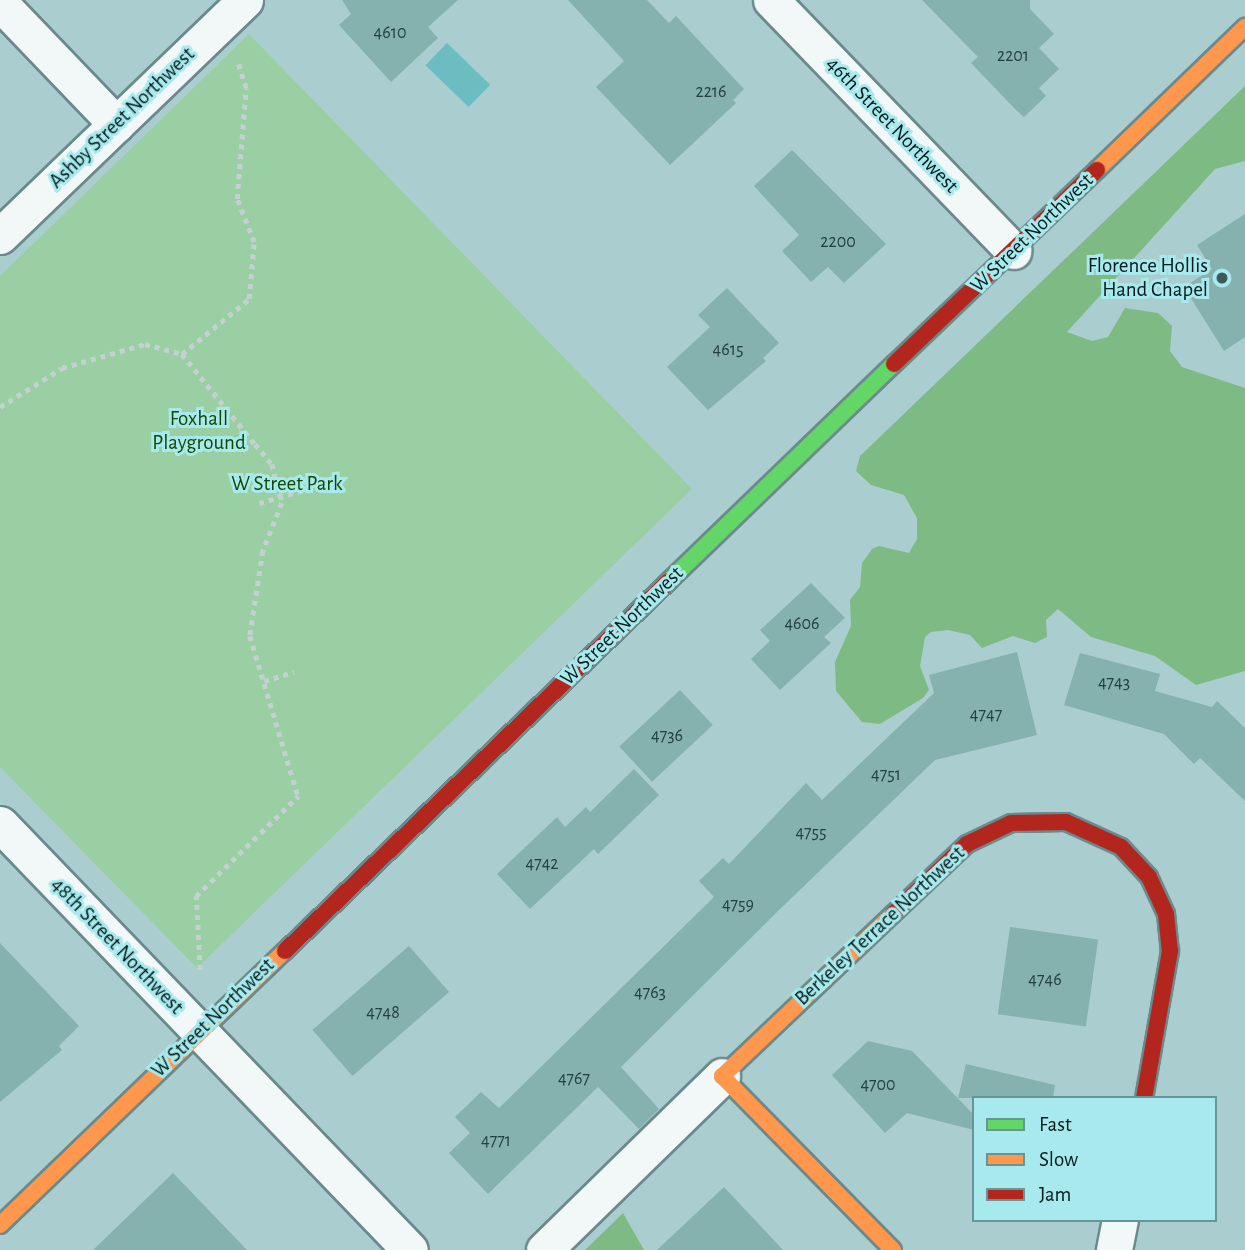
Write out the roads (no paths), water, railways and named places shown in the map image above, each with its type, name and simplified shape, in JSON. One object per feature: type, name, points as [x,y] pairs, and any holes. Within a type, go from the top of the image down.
[{"type":"street","name":"46th Street Northwest","points":[[771,0],[1013,251]]},
{"type":"street","points":[[0,4],[116,124]]},
{"type":"street","name":"Ashby Street Northwest","points":[[0,236],[234,10]]},
{"type":"street","name":"W Street Northwest","points":[[0,1224],[1245,27]]},
{"type":"street","name":"Berkeley Terrace Northwest","points":[[544,1250],[943,862],[993,830],[1048,819],[1084,827],[1121,846],[1149,877],[1166,914],[1169,970],[1144,1096]]},
{"type":"street","name":"48th Street Northwest","points":[[0,824],[410,1250]]},
{"type":"street","points":[[722,1076],[893,1250]]},
{"type":"street","points":[[1114,1250],[1120,1222]]},
{"type":"water","points":[[447,43],[490,85],[469,107],[425,65]]},
{"type":"place","name":"Florence Hollis Hand Chapel","points":[[1222,278]]},
{"type":"park label","name":"Foxhall Playground","points":[[199,431]]},
{"type":"park label","name":"W Street Park","points":[[287,484]]}]
